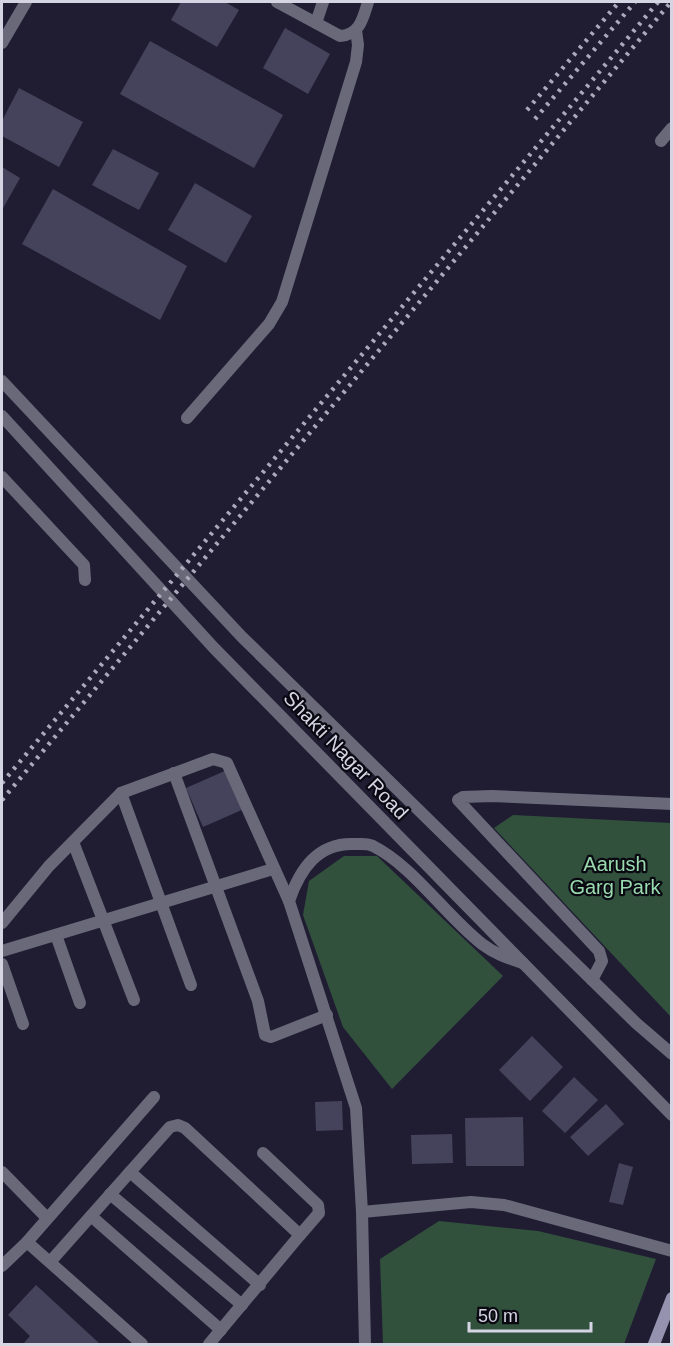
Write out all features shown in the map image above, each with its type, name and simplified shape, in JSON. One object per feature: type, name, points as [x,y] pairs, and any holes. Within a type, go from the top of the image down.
[{"type":"main road","points":[[654,1344],[672,1298]]},
{"type":"street","points":[[2,43],[26,2]]},
{"type":"street","points":[[277,2],[340,36],[349,35],[356,30]]},
{"type":"street","points":[[316,23],[322,2]]},
{"type":"street","points":[[187,418],[268,324],[282,302],[356,62],[358,45],[356,30],[368,2]]},
{"type":"street","points":[[661,141],[672,128]]},
{"type":"street","name":"Shakti Nagar Road","points":[[2,381],[242,637],[592,980],[672,1054]]},
{"type":"street","name":"Shakti Nagar Road","points":[[2,416],[214,648],[672,1115]]},
{"type":"street","points":[[2,477],[84,565],[85,580]]},
{"type":"street","points":[[2,923],[73,842],[121,793],[213,759],[227,763],[289,901],[356,1108],[362,1212],[365,1344]]},
{"type":"street","points":[[174,774],[258,1001],[266,1035],[271,1037],[327,1015]]},
{"type":"street","points":[[121,793],[191,985]]},
{"type":"street","points":[[592,980],[602,961],[599,951],[460,806],[458,800],[463,797],[492,796],[672,804]]},
{"type":"street","points":[[73,842],[106,920],[134,999]]},
{"type":"street","points":[[289,901],[296,882],[314,856],[327,847],[345,843],[372,845],[412,876],[495,954],[523,963]]},
{"type":"street","points":[[2,951],[273,868]]},
{"type":"street","points":[[56,935],[80,1003]]},
{"type":"street","points":[[2,964],[23,1024]]},
{"type":"street","points":[[2,1266],[27,1242],[154,1097]]},
{"type":"street","points":[[50,1262],[170,1127],[178,1125],[185,1128],[300,1235]]},
{"type":"street","points":[[209,1344],[319,1213],[318,1204],[263,1153]]},
{"type":"street","points":[[2,1172],[48,1218]]},
{"type":"street","points":[[130,1172],[260,1285]]},
{"type":"street","points":[[110,1194],[242,1305]]},
{"type":"street","points":[[362,1212],[471,1202],[504,1205],[672,1251]]},
{"type":"street","points":[[91,1216],[221,1330]]},
{"type":"street","points":[[27,1242],[142,1344]]},
{"type":"green space","name":"Aarush Garg Park","points":[[513,815],[671,823],[671,1017],[494,828]]},
{"type":"green space","points":[[344,856],[377,856],[503,976],[392,1089],[343,1027],[303,915],[309,881]]},
{"type":"green space","points":[[439,1221],[538,1231],[656,1259],[624,1344],[383,1344],[380,1259]]},
{"type":"building","points":[[181,2],[225,2],[239,10],[217,47],[171,20]]},
{"type":"building","points":[[285,28],[330,54],[308,94],[263,68]]},
{"type":"building","points":[[150,41],[283,115],[254,168],[120,94]]},
{"type":"building","points":[[19,88],[83,122],[59,167],[2,136],[2,121]]},
{"type":"building","points":[[113,149],[159,173],[139,210],[92,185]]},
{"type":"building","points":[[2,167],[20,178],[2,210]]},
{"type":"building","points":[[195,183],[252,216],[226,263],[168,230]]},
{"type":"building","points":[[53,189],[187,266],[160,320],[22,244]]},
{"type":"building","points":[[227,770],[244,809],[203,827],[186,788]]},
{"type":"building","points":[[532,1036],[563,1067],[530,1101],[499,1070]]},
{"type":"building","points":[[574,1077],[598,1100],[565,1133],[542,1111]]},
{"type":"building","points":[[342,1101],[343,1130],[316,1131],[315,1102]]},
{"type":"building","points":[[606,1104],[624,1124],[588,1156],[570,1137]]},
{"type":"building","points":[[523,1117],[524,1166],[466,1166],[465,1118]]},
{"type":"building","points":[[452,1134],[453,1163],[412,1164],[411,1135]]},
{"type":"building","points":[[619,1163],[633,1167],[623,1205],[609,1202]]},
{"type":"building","points":[[36,1285],[100,1344],[24,1343],[30,1336],[8,1315]]},
{"type":"railway","points":[[527,110],[619,2]]},
{"type":"railway","points":[[535,119],[635,2]]},
{"type":"railway","points":[[2,783],[658,2]]},
{"type":"railway","points":[[2,800],[671,2]]}]
